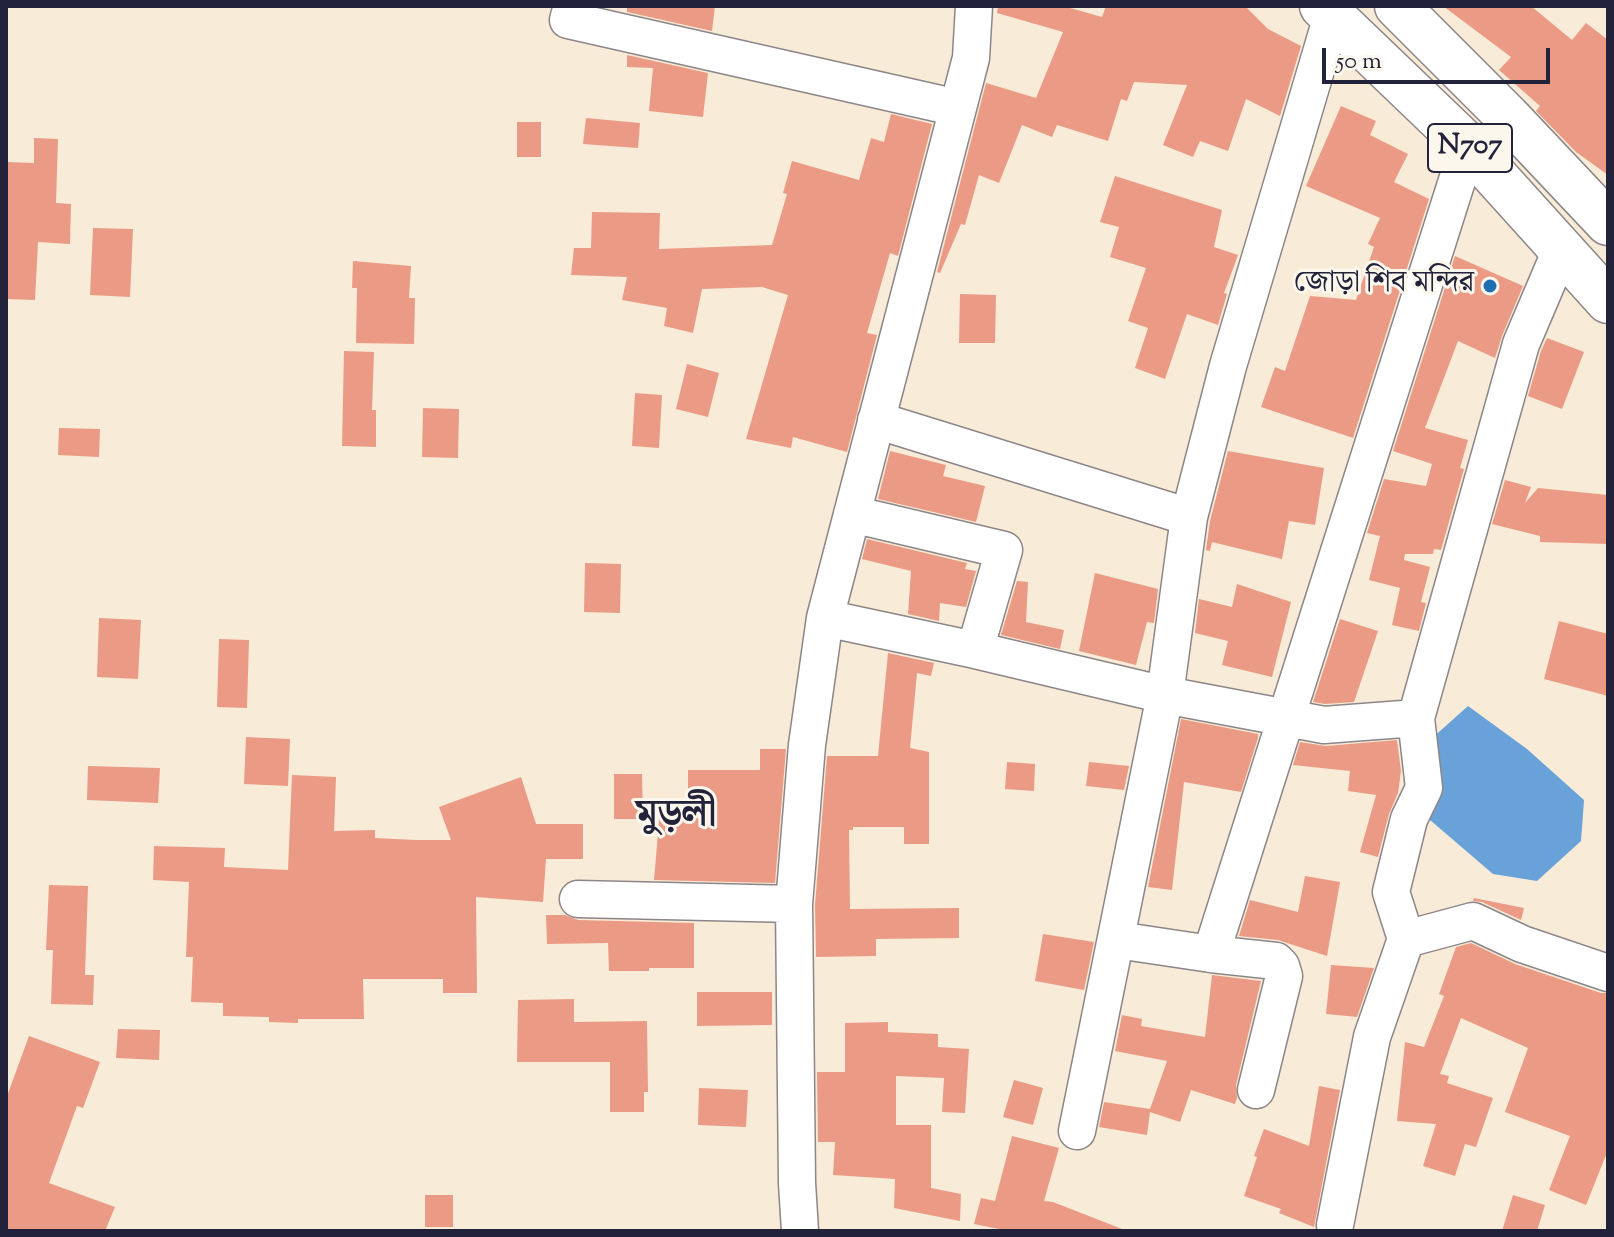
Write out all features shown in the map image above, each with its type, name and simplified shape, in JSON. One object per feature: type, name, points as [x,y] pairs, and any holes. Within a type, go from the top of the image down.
[{"type":"highway","name":"N707","points":[[1397,6],[1608,223]]},
{"type":"highway","name":"N707","points":[[1327,11],[1468,146],[1608,301]]},
{"type":"street","points":[[572,6],[568,20],[958,108]]},
{"type":"street","points":[[800,1231],[794,904],[807,745],[825,618],[971,58],[974,6]]},
{"type":"street","points":[[1077,1131],[1165,695],[1189,517],[1327,11]]},
{"type":"street","points":[[1211,954],[1468,146]]},
{"type":"street","points":[[1335,1225],[1372,1037],[1406,939],[1391,892],[1409,819],[1424,788],[1416,718],[1521,344],[1561,250]]},
{"type":"street","points":[[876,420],[1189,517]]},
{"type":"street","points":[[852,514],[1004,550],[975,650]]},
{"type":"street","points":[[825,618],[1165,695],[1324,725],[1416,718]]},
{"type":"street","points":[[578,899],[794,904]]},
{"type":"street","points":[[1406,939],[1473,921],[1522,944],[1608,973]]},
{"type":"street","points":[[1117,940],[1276,961],[1281,966],[1284,976],[1256,1090]]},
{"type":"water","points":[[1468,706],[1527,749],[1584,800],[1581,841],[1537,881],[1493,874],[1430,820],[1430,740]]},
{"type":"building","points":[[627,6],[715,6],[712,31],[627,12]]},
{"type":"building","points":[[998,6],[1063,6],[1102,17],[1106,6],[1245,6],[1268,29],[1301,46],[1280,116],[1246,99],[1228,151],[1200,141],[1193,157],[1163,145],[1187,85],[1134,82],[1127,101],[1121,99],[1108,141],[1057,125],[1052,137],[1022,125],[999,183],[979,175],[965,225],[961,224],[940,273],[937,272],[986,83],[1036,98],[1063,32],[997,13]]},
{"type":"building","points":[[1443,6],[1531,6],[1572,40],[1586,23],[1608,40],[1608,175],[1576,152],[1536,111],[1540,106],[1499,70],[1511,57]]},
{"type":"building","points":[[627,55],[708,73],[703,117],[649,111],[653,68],[627,67]]},
{"type":"building","points":[[1341,106],[1376,121],[1370,135],[1408,154],[1394,182],[1429,199],[1353,438],[1261,407],[1275,367],[1285,371],[1310,296],[1356,300],[1374,247],[1368,244],[1380,218],[1306,186]]},
{"type":"building","points":[[891,114],[932,124],[898,256],[890,253],[867,333],[877,335],[847,452],[793,437],[791,448],[746,439],[788,295],[762,287],[702,289],[693,333],[664,326],[667,308],[622,300],[627,277],[571,275],[574,248],[591,248],[592,212],[660,213],[659,249],[772,245],[787,194],[783,193],[792,161],[859,180],[871,138],[884,142]]},
{"type":"building","points":[[586,118],[640,123],[638,148],[583,144]]},
{"type":"building","points":[[517,122],[541,122],[541,157],[517,157]]},
{"type":"building","points":[[34,138],[58,139],[56,203],[71,204],[70,244],[38,242],[35,300],[6,299],[6,162],[34,163]]},
{"type":"building","points":[[1115,176],[1222,210],[1214,247],[1238,255],[1224,293],[1227,294],[1218,325],[1187,314],[1165,379],[1135,368],[1148,328],[1128,321],[1146,268],[1110,257],[1119,227],[1100,222]]},
{"type":"building","points":[[93,228],[133,229],[130,297],[90,295]]},
{"type":"building","points":[[1455,256],[1523,286],[1495,358],[1458,341],[1425,428],[1468,440],[1460,468],[1464,469],[1441,550],[1434,549],[1433,554],[1405,554],[1404,560],[1430,567],[1421,602],[1426,603],[1419,631],[1392,625],[1400,588],[1369,580],[1380,536],[1367,533],[1384,479],[1426,486],[1432,464],[1393,451]]},
{"type":"building","points":[[353,261],[411,266],[409,298],[415,298],[414,344],[356,343],[357,288],[352,288]]},
{"type":"building","points":[[960,294],[996,295],[995,343],[959,343]]},
{"type":"building","points":[[1547,338],[1584,352],[1562,409],[1528,396]]},
{"type":"building","points":[[344,351],[374,352],[372,410],[376,410],[376,447],[342,446]]},
{"type":"building","points":[[687,364],[719,373],[708,417],[676,409]]},
{"type":"building","points":[[635,393],[662,395],[659,448],[632,446]]},
{"type":"building","points":[[423,408],[459,409],[458,458],[422,457]]},
{"type":"building","points":[[59,428],[100,429],[99,457],[58,455]]},
{"type":"building","points":[[890,451],[946,465],[943,476],[985,486],[976,522],[878,499]]},
{"type":"building","points":[[1228,451],[1324,468],[1315,525],[1289,521],[1282,559],[1212,542],[1210,551],[1206,550]]},
{"type":"building","points":[[1505,480],[1531,487],[1525,503],[1538,488],[1608,495],[1608,544],[1540,542],[1540,536],[1492,524]]},
{"type":"building","points":[[867,539],[967,563],[965,569],[976,571],[966,607],[940,603],[939,621],[908,614],[911,571],[862,559]]},
{"type":"building","points":[[585,563],[621,564],[620,613],[584,612]]},
{"type":"building","points":[[1095,573],[1158,589],[1154,623],[1147,622],[1136,665],[1079,651]]},
{"type":"building","points":[[1017,581],[1028,582],[1026,622],[1064,630],[1060,649],[1001,635]]},
{"type":"building","points":[[1237,584],[1291,602],[1272,677],[1222,665],[1228,641],[1195,633],[1199,599],[1232,607]]},
{"type":"building","points":[[99,618],[141,620],[138,679],[97,677]]},
{"type":"building","points":[[1340,619],[1378,631],[1354,702],[1313,702]]},
{"type":"building","points":[[1559,621],[1608,634],[1608,696],[1544,679]]},
{"type":"building","points":[[219,639],[249,640],[247,708],[217,707]]},
{"type":"building","points":[[888,653],[934,663],[931,676],[917,673],[910,748],[929,752],[929,844],[904,844],[904,827],[853,827],[849,830],[850,909],[959,908],[959,938],[876,939],[876,956],[816,957],[815,905],[827,756],[878,756]]},
{"type":"building","points":[[1181,719],[1258,734],[1258,738],[1241,792],[1184,782],[1172,890],[1148,887]]},
{"type":"building","points":[[246,737],[290,739],[288,786],[244,784]]},
{"type":"building","points":[[1397,740],[1401,771],[1398,793],[1378,857],[1360,852],[1376,795],[1348,791],[1350,771],[1293,765],[1300,742],[1326,746]]},
{"type":"building","points":[[760,749],[786,749],[775,883],[654,880],[661,798],[688,798],[688,770],[760,770]]},
{"type":"building","points":[[1007,762],[1035,764],[1034,791],[1005,789]]},
{"type":"building","points":[[1089,762],[1129,766],[1124,790],[1086,786]]},
{"type":"building","points":[[88,766],[160,768],[158,803],[87,800]]},
{"type":"building","points":[[614,774],[642,774],[643,819],[614,819]]},
{"type":"building","points":[[292,775],[336,777],[334,831],[375,830],[375,838],[416,840],[451,840],[439,807],[521,777],[536,824],[583,824],[583,859],[546,859],[543,902],[476,897],[477,993],[443,993],[443,979],[363,979],[364,1019],[298,1019],[298,1023],[269,1022],[269,1017],[223,1016],[223,1003],[191,1002],[193,957],[186,957],[189,882],[153,880],[154,846],[225,848],[224,867],[288,870]]},
{"type":"building","points":[[1305,876],[1340,882],[1327,956],[1278,940],[1239,936],[1250,900],[1298,912]]},
{"type":"building","points":[[49,885],[88,886],[85,975],[94,975],[93,1005],[51,1004],[53,950],[46,950]]},
{"type":"building","points":[[1474,898],[1524,908],[1521,920],[1473,901]]},
{"type":"building","points":[[546,915],[565,915],[578,920],[694,923],[694,968],[609,971],[608,943],[547,944]]},
{"type":"building","points":[[1043,934],[1094,942],[1084,990],[1035,981]]},
{"type":"building","points":[[1471,943],[1515,964],[1608,993],[1608,1150],[1586,1205],[1549,1190],[1570,1136],[1505,1112],[1528,1048],[1461,1018],[1440,1074],[1449,1076],[1447,1083],[1493,1098],[1476,1147],[1465,1144],[1455,1176],[1423,1166],[1436,1124],[1397,1121],[1405,1042],[1424,1047],[1444,996],[1439,994],[1456,947]]},
{"type":"building","points":[[1331,965],[1374,968],[1357,1017],[1326,1014]]},
{"type":"building","points":[[1212,975],[1261,981],[1236,1085],[1235,1104],[1191,1090],[1180,1122],[1150,1112],[1147,1135],[1099,1127],[1104,1102],[1150,1109],[1167,1061],[1115,1051],[1122,1015],[1142,1019],[1141,1026],[1205,1037]]},
{"type":"building","points":[[697,992],[772,992],[772,1025],[697,1026]]},
{"type":"building","points":[[574,999],[574,1022],[647,1021],[648,1092],[644,1092],[644,1112],[610,1112],[610,1062],[517,1062],[518,1000]]},
{"type":"building","points":[[888,1022],[888,1032],[938,1034],[938,1047],[969,1049],[965,1113],[942,1112],[944,1078],[896,1076],[896,1125],[931,1125],[931,1188],[961,1194],[960,1221],[894,1208],[895,1179],[833,1175],[835,1142],[818,1142],[817,1072],[845,1072],[845,1023]]},
{"type":"building","points":[[118,1029],[160,1030],[159,1060],[116,1058]]},
{"type":"building","points":[[29,1036],[100,1062],[83,1108],[77,1106],[49,1183],[115,1207],[105,1231],[6,1231],[6,1099]]},
{"type":"building","points":[[1014,1080],[1043,1088],[1033,1125],[1003,1117]]},
{"type":"building","points":[[1319,1086],[1340,1090],[1314,1227],[1279,1213],[1281,1209],[1244,1196],[1264,1129],[1309,1146]]},
{"type":"building","points":[[699,1088],[748,1090],[746,1127],[698,1125]]},
{"type":"building","points":[[1012,1136],[1059,1148],[1044,1201],[1122,1231],[1009,1231],[974,1224],[981,1198],[995,1201]]},
{"type":"building","points":[[425,1195],[453,1195],[453,1227],[425,1227]]},
{"type":"building","points":[[1513,1195],[1545,1205],[1537,1231],[1502,1231]]},
{"type":"place","name":"জোড়া শিব মন্দির","points":[[1490,286]]},
{"type":"district","name":"মুড়লী","points":[[676,819]]}]
